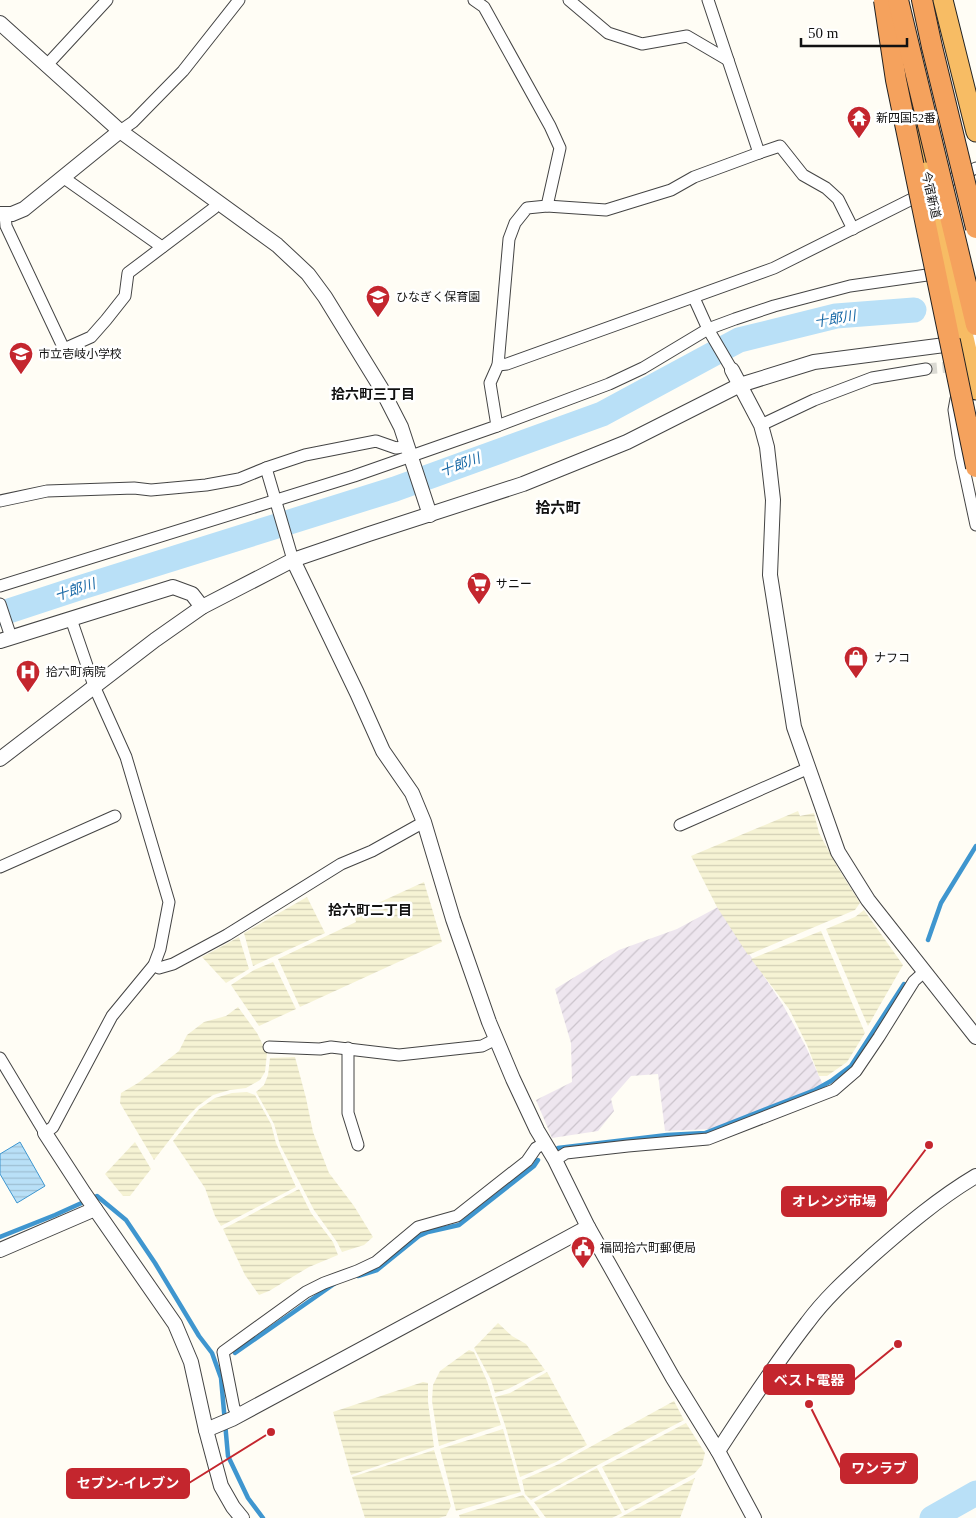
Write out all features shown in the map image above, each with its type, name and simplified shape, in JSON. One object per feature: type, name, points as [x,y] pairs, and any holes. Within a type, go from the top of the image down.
[{"type":"highway","name":"今宿新道","points":[[885,0],[926,172],[970,334],[976,390]]},
{"type":"highway","points":[[885,0],[896,80],[976,467]]},
{"type":"highway","points":[[898,0],[970,334]]},
{"type":"highway","points":[[922,0],[976,228]]},
{"type":"highway","points":[[944,0],[976,132]]},
{"type":"street","points":[[46,66],[107,0]]},
{"type":"street","points":[[217,202],[214,208],[128,273],[125,296],[91,337],[64,349],[6,226],[3,214],[12,214],[24,209],[133,122],[183,71],[239,0]]},
{"type":"street","points":[[474,0],[484,7],[550,126],[560,148],[546,206]]},
{"type":"street","points":[[569,0],[608,33],[642,44],[687,36],[728,60]]},
{"type":"street","points":[[708,0],[759,154]]},
{"type":"street","points":[[0,23],[120,131],[277,246],[293,259],[312,280],[325,297],[381,388],[401,427],[430,515]]},
{"type":"street","points":[[497,426],[490,383],[498,365],[509,238],[515,223],[527,208],[546,206],[606,210],[671,190],[694,177],[780,146],[803,174],[826,188],[838,199],[853,229]]},
{"type":"street","points":[[498,365],[507,364],[774,268],[976,168]]},
{"type":"street","points":[[64,178],[162,247]]},
{"type":"street","points":[[0,586],[354,476],[409,451],[497,426],[609,384],[642,368],[708,329],[774,306],[850,286],[976,268]]},
{"type":"street","points":[[694,298],[708,329],[761,425],[767,447],[773,500],[770,575],[794,727],[838,852],[868,900],[976,1037]]},
{"type":"street","points":[[0,759],[155,640],[202,607],[293,560],[523,484],[627,442],[740,385],[814,362],[970,334],[954,410],[961,455],[976,525]]},
{"type":"street","points":[[761,425],[814,400],[872,378],[926,370]]},
{"type":"street","points":[[0,501],[47,491],[134,488],[151,490],[206,485],[239,479],[266,468],[305,456],[376,441],[409,451]]},
{"type":"street","points":[[266,468],[293,560],[383,751],[412,793],[424,822],[452,919],[496,1039],[513,1079],[588,1228],[673,1378],[718,1451],[754,1518]]},
{"type":"street","points":[[0,604],[7,636],[173,587],[192,594],[202,607]]},
{"type":"street","points":[[45,1133],[53,1127],[112,1016],[154,965],[160,949],[169,902],[126,757],[94,686],[71,618]]},
{"type":"street","points":[[680,825],[809,768]]},
{"type":"street","points":[[0,868],[115,816]]},
{"type":"street","points":[[154,965],[160,968],[173,964],[227,935],[340,864],[372,852],[424,822]]},
{"type":"street","points":[[555,1160],[566,1153],[708,1139],[834,1090],[856,1071],[914,981],[924,972]]},
{"type":"street","points":[[269,1047],[348,1048],[399,1055],[482,1046],[496,1039]]},
{"type":"street","points":[[348,1048],[348,1113],[358,1145]]},
{"type":"street","points":[[0,1058],[84,1193],[175,1324],[191,1362],[212,1428],[221,1486],[242,1518]]},
{"type":"street","points":[[236,1417],[223,1352],[306,1292],[376,1262],[418,1227],[457,1216],[527,1161],[536,1148],[545,1142]]},
{"type":"street","points":[[718,1451],[761,1386],[808,1321],[840,1285],[905,1226],[976,1176]]},
{"type":"street","points":[[0,1250],[96,1209]]},
{"type":"street","points":[[212,1428],[236,1417],[588,1228]]},
{"type":"shaded area","points":[[798,811],[800,816],[814,813],[819,833],[860,903],[855,910],[748,955],[717,907],[691,856]]},
{"type":"shaded area","points":[[424,882],[442,942],[300,1007],[278,959],[356,922],[354,914]]},
{"type":"shaded area","points":[[307,897],[325,933],[253,966],[244,933]]},
{"type":"shaded area","points":[[718,907],[783,1005],[806,1047],[823,1085],[711,1129],[665,1131],[658,1074],[631,1076],[611,1099],[614,1111],[598,1131],[552,1138],[536,1100],[572,1082],[571,1043],[555,989],[619,950],[677,929]]},
{"type":"shaded area","points":[[864,910],[903,965],[868,1026],[826,929],[855,917]]},
{"type":"shaded area","points":[[821,931],[865,1033],[847,1062],[827,1076],[819,1076],[807,1045],[789,1009],[751,959]]},
{"type":"shaded area","points":[[239,937],[249,969],[226,983],[202,957]]},
{"type":"shaded area","points":[[273,962],[296,1009],[259,1026],[231,985],[254,970]]},
{"type":"shaded area","points":[[238,1007],[257,1033],[267,1053],[265,1072],[260,1080],[246,1088],[213,1095],[198,1106],[154,1160],[120,1103],[121,1093],[138,1083],[179,1051],[187,1035],[204,1022],[226,1016]]},
{"type":"shaded area","points":[[295,1057],[313,1132],[329,1173],[354,1206],[373,1237],[364,1245],[342,1252],[314,1210],[280,1145],[274,1124],[256,1092],[264,1085],[268,1075],[270,1058]]},
{"type":"shaded area","points":[[247,1092],[255,1095],[271,1124],[276,1143],[296,1187],[221,1226],[215,1216],[205,1188],[173,1141],[199,1109],[215,1098],[232,1093]]},
{"type":"shaded area","points":[[135,1142],[151,1169],[130,1196],[123,1196],[105,1174]]},
{"type":"shaded area","points":[[299,1189],[311,1213],[333,1242],[338,1255],[309,1267],[259,1295],[245,1275],[223,1229]]},
{"type":"shaded area","points":[[498,1323],[512,1336],[526,1344],[545,1370],[508,1389],[495,1393],[491,1380],[474,1348]]},
{"type":"shaded area","points":[[469,1350],[474,1352],[487,1381],[501,1425],[439,1446],[432,1401],[433,1385],[440,1371]]},
{"type":"shaded area","points":[[547,1372],[587,1445],[556,1462],[520,1477],[495,1397],[510,1393]]},
{"type":"shaded area","points":[[423,1382],[428,1383],[428,1402],[434,1447],[351,1475],[333,1412]]},
{"type":"shaded area","points":[[674,1401],[684,1420],[531,1500],[525,1494],[522,1480],[559,1464]]},
{"type":"shaded area","points":[[686,1423],[705,1453],[702,1465],[694,1474],[625,1511],[602,1467]]},
{"type":"shaded area","points":[[503,1429],[521,1492],[456,1511],[440,1449]]},
{"type":"shaded area","points":[[434,1450],[451,1506],[446,1516],[439,1518],[365,1518],[352,1477]]},
{"type":"shaded area","points":[[597,1468],[622,1513],[612,1518],[546,1518],[534,1502]]},
{"type":"shaded area","points":[[695,1478],[680,1518],[619,1518]]},
{"type":"shaded area","points":[[523,1495],[540,1518],[460,1518],[459,1515]]},
{"type":"water","points":[[20,1142],[45,1186],[17,1203],[0,1174],[0,1154]]},
{"type":"waterway","name":"十郎川","points":[[0,614],[395,489],[602,414],[739,340],[836,316],[914,310]]},
{"type":"waterway","points":[[928,940],[941,903],[976,846]]},
{"type":"waterway","points":[[558,1148],[667,1135],[705,1133],[815,1090],[851,1066],[904,984]]},
{"type":"waterway","points":[[358,1276],[377,1270],[419,1236],[459,1225],[534,1166],[538,1160]]},
{"type":"waterway","points":[[0,1237],[97,1196],[126,1220],[155,1263],[199,1336],[212,1353],[221,1378],[228,1456],[248,1498],[263,1518]]},
{"type":"waterway","points":[[235,1353],[334,1284]]},
{"type":"waterway","points":[[932,1518],[976,1493]]},
{"type":"tunnel","points":[[926,369],[959,366]]},
{"type":"place","name":"新四国52番","points":[[859,139]]},
{"type":"place","name":"ひなぎく保育園","points":[[378,318]]},
{"type":"place","name":"市立壱岐小学校","points":[[21,375]]},
{"type":"place","name":"サニー","points":[[479,605]]},
{"type":"place","name":"ナフコ","points":[[856,679]]},
{"type":"place","name":"拾六町病院","points":[[28,693]]},
{"type":"place","name":"オレンジ市場","points":[[929,1145]]},
{"type":"place","name":"福岡拾六町郵便局","points":[[583,1269]]},
{"type":"place","name":"ベスト電器","points":[[898,1344]]},
{"type":"place","name":"ワンラブ","points":[[809,1404]]},
{"type":"place","name":"セブン-イレブン","points":[[271,1432]]},
{"type":"district","name":"拾六町三丁目","points":[[373,394]]},
{"type":"district","name":"拾六町","points":[[558,508]]},
{"type":"district","name":"拾六町二丁目","points":[[370,910]]}]
